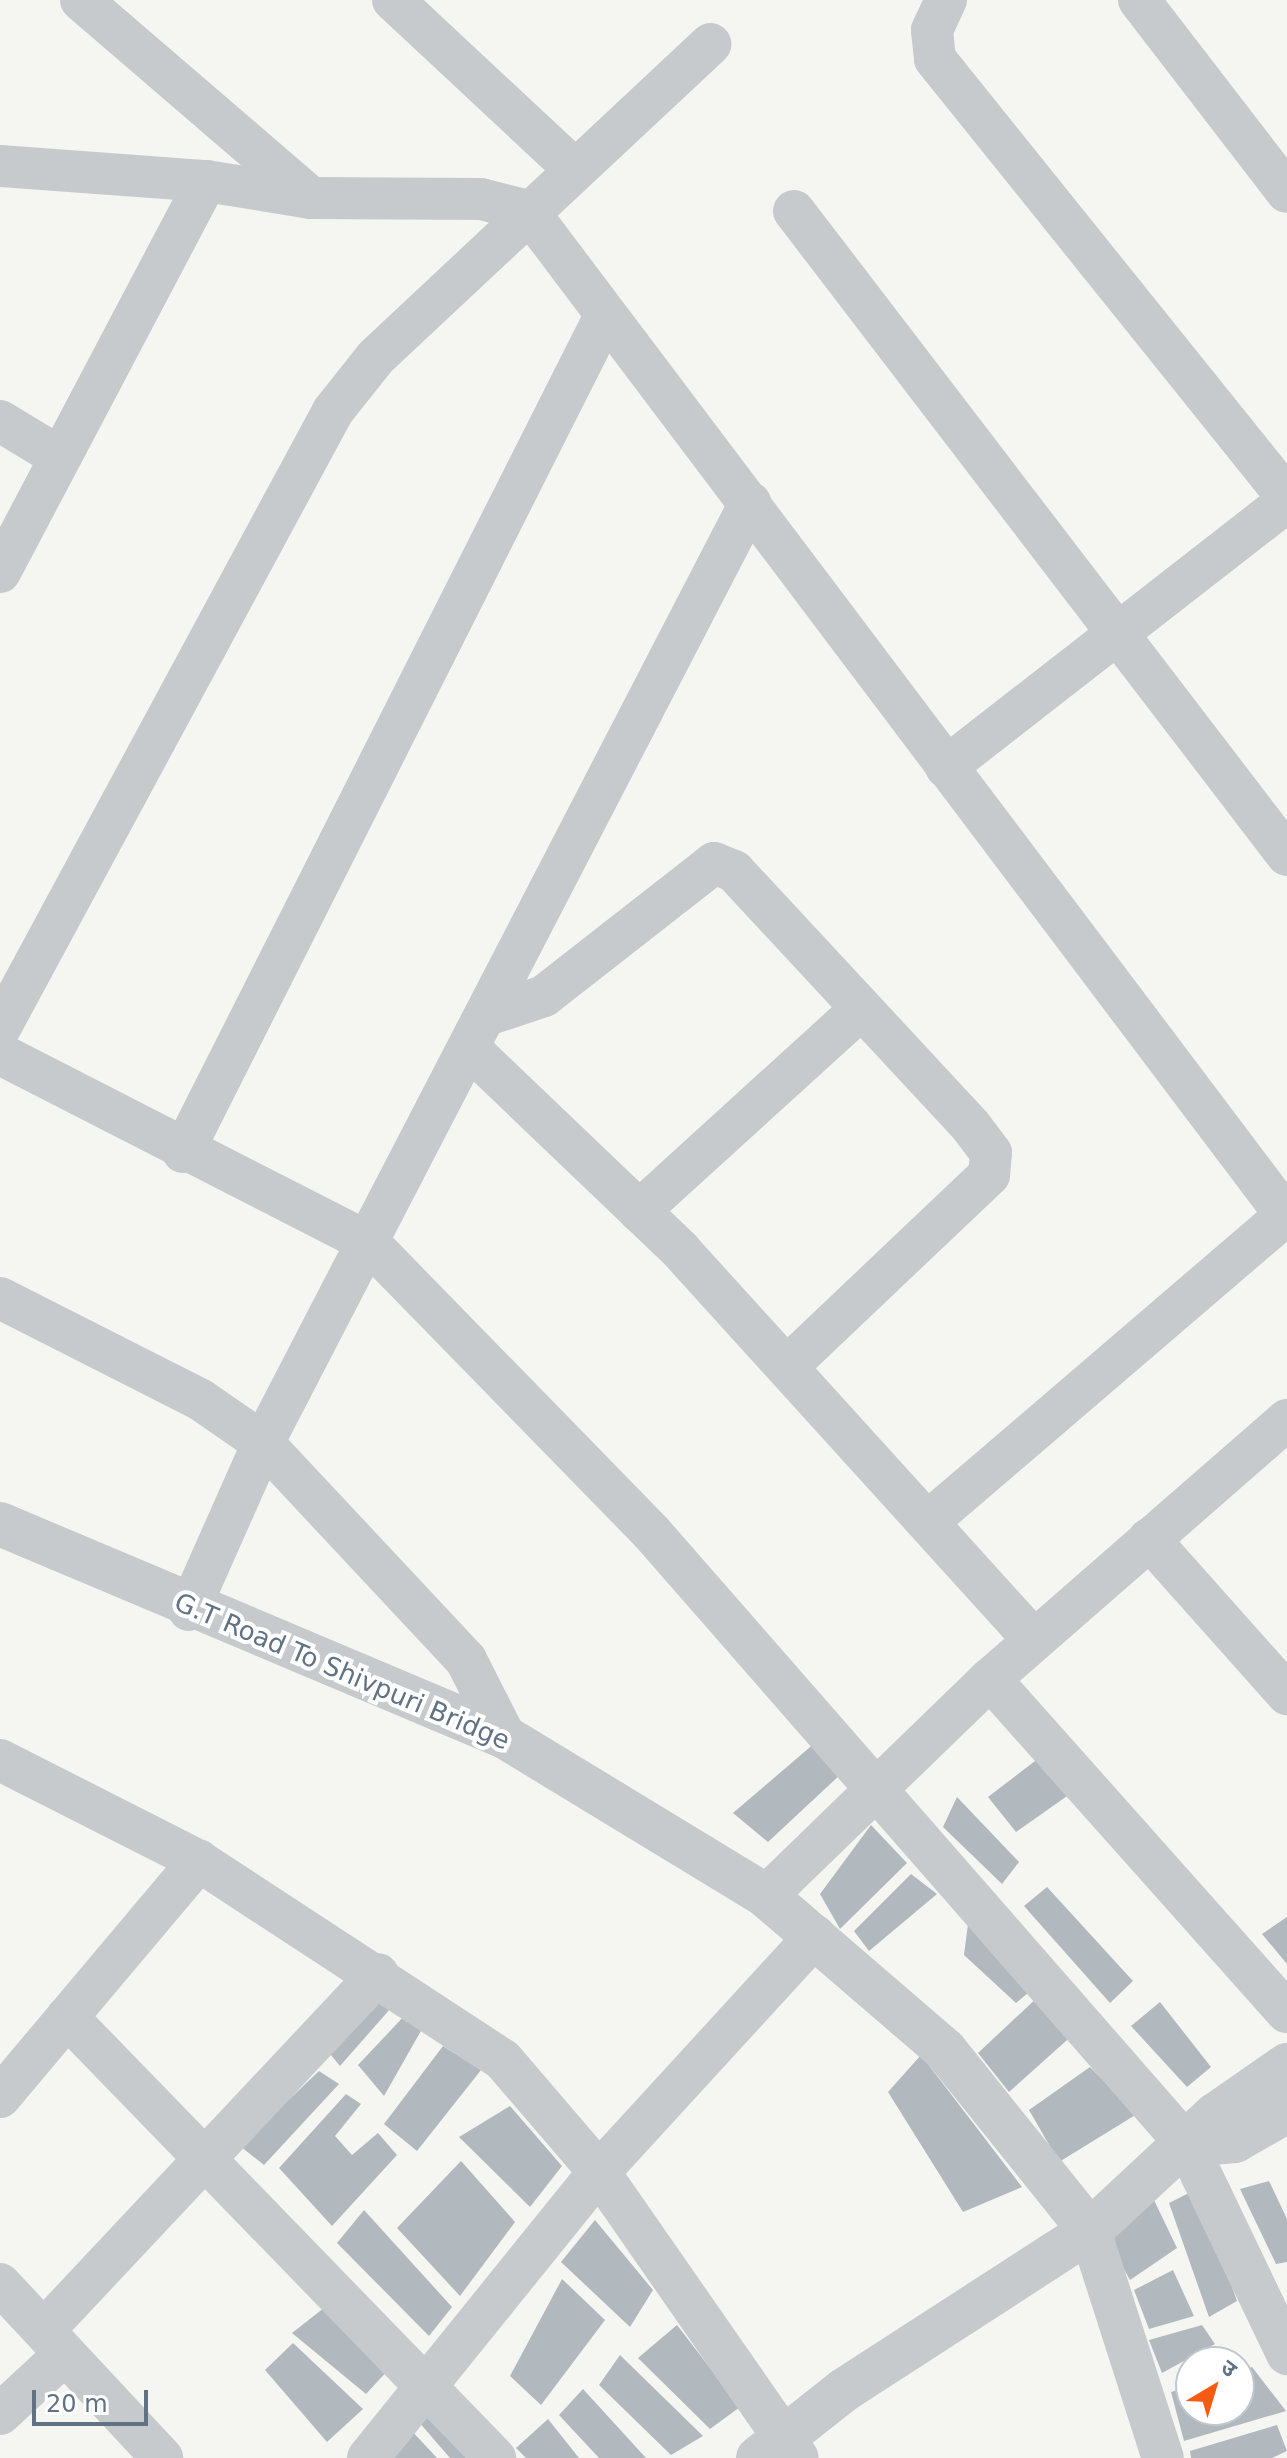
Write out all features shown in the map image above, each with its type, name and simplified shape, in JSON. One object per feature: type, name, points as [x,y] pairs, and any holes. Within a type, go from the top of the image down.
[{"type":"street","points":[[81,0],[311,198]]},
{"type":"street","points":[[393,0],[575,170]]},
{"type":"street","points":[[945,0],[932,30],[935,59],[1287,500],[946,767]]},
{"type":"street","points":[[1139,0],[1287,192]]},
{"type":"street","points":[[0,1028],[333,411],[376,357],[528,211],[710,44]]},
{"type":"street","points":[[0,166],[206,181],[311,198],[481,199],[528,211],[1286,1216],[930,1520]]},
{"type":"street","points":[[0,572],[58,456],[206,181]]},
{"type":"street","points":[[794,211],[1287,855]]},
{"type":"street","points":[[183,1152],[605,316]]},
{"type":"street","points":[[0,421],[58,456]]},
{"type":"street","points":[[189,1610],[263,1443],[479,1032],[750,503]]},
{"type":"street","points":[[479,1032],[544,996],[714,863],[734,871],[977,1133],[994,1165],[788,1366]]},
{"type":"street","points":[[639,1211],[861,1009]]},
{"type":"street","points":[[479,1032],[639,1211],[930,1520],[1034,1640]]},
{"type":"street","points":[[0,1054],[183,1152],[369,1243],[651,1532],[876,1784],[1187,2145],[1287,2354]]},
{"type":"street","points":[[0,1298],[201,1400],[263,1443],[466,1660],[505,1737]]},
{"type":"street","points":[[766,1896],[876,1784],[990,1679],[1287,1420]]},
{"type":"street","name":"G.T Road To Shivpuri Bridge","points":[[0,1524],[189,1610],[505,1737],[766,1896],[945,2050],[1090,2231]]},
{"type":"street","points":[[1149,1539],[1287,1694]]},
{"type":"street","points":[[990,1679],[1287,2012]]},
{"type":"street","points":[[2,1765],[199,1861],[378,1974],[503,2060],[599,2172],[781,2451],[844,2390],[1012,2285],[1090,2231],[1226,2106],[1287,2065]]},
{"type":"street","points":[[0,2097],[199,1861]]},
{"type":"street","points":[[368,2458],[430,2387],[599,2172],[815,1936]]},
{"type":"street","points":[[0,2414],[54,2342],[208,2163],[378,1974]]},
{"type":"street","points":[[67,2017],[430,2387],[495,2458]]},
{"type":"street","points":[[1187,2145],[1235,2141],[1287,2111]]},
{"type":"street","points":[[1090,2231],[1163,2458]]},
{"type":"street","points":[[0,2284],[162,2458]]},
{"type":"building","points":[[816,1742],[842,1773],[768,1842],[733,1813]]},
{"type":"building","points":[[1039,1758],[1070,1794],[1016,1832],[988,1797]]},
{"type":"building","points":[[957,1797],[1019,1862],[1002,1884],[943,1827]]},
{"type":"building","points":[[871,1825],[907,1863],[840,1929],[820,1894]]},
{"type":"building","points":[[911,1874],[937,1894],[869,1951],[854,1931]]},
{"type":"building","points":[[1047,1887],[1133,1981],[1110,2003],[1024,1906]]},
{"type":"building","points":[[1287,1917],[1287,1964],[1262,1934]]},
{"type":"building","points":[[968,1924],[1035,1987],[1016,2003],[964,1955]]},
{"type":"building","points":[[377,1989],[398,2000],[340,2066],[326,2049]]},
{"type":"building","points":[[1040,1995],[1076,2032],[1009,2092],[978,2053]]},
{"type":"building","points":[[1160,2002],[1211,2067],[1187,2087],[1131,2026]]},
{"type":"building","points":[[408,2012],[426,2022],[384,2096],[358,2065]]},
{"type":"building","points":[[443,2046],[481,2070],[417,2151],[384,2124]]},
{"type":"building","points":[[921,2055],[1022,2187],[963,2212],[888,2092]]},
{"type":"building","points":[[1090,2067],[1137,2114],[1059,2162],[1029,2110]]},
{"type":"building","points":[[319,2071],[339,2084],[264,2165],[240,2146]]},
{"type":"building","points":[[346,2094],[361,2104],[335,2136],[352,2155],[378,2133],[397,2155],[332,2226],[279,2168]]},
{"type":"building","points":[[510,2106],[562,2166],[530,2207],[459,2137]]},
{"type":"building","points":[[461,2161],[515,2222],[460,2296],[397,2228]]},
{"type":"building","points":[[1269,2181],[1287,2219],[1287,2262],[1276,2264],[1240,2189]]},
{"type":"building","points":[[1197,2189],[1237,2301],[1209,2317],[1169,2203]]},
{"type":"building","points":[[1154,2200],[1177,2248],[1130,2280],[1104,2233]]},
{"type":"building","points":[[364,2210],[452,2307],[429,2336],[337,2243]]},
{"type":"building","points":[[595,2220],[653,2290],[630,2327],[561,2262]]},
{"type":"building","points":[[1173,2270],[1194,2316],[1149,2329],[1134,2290]]},
{"type":"building","points":[[562,2279],[605,2320],[541,2405],[510,2376]]},
{"type":"building","points":[[329,2304],[391,2367],[366,2394],[292,2333]]},
{"type":"building","points":[[677,2325],[740,2407],[710,2429],[638,2358]]},
{"type":"building","points":[[1202,2325],[1215,2344],[1175,2346],[1175,2366],[1162,2373],[1149,2340]]},
{"type":"building","points":[[293,2343],[363,2409],[327,2442],[265,2370]]},
{"type":"building","points":[[620,2355],[703,2436],[671,2455],[599,2385]]},
{"type":"building","points":[[1255,2371],[1286,2411],[1255,2420]]},
{"type":"building","points":[[583,2389],[646,2458],[599,2458],[559,2415]]},
{"type":"building","points":[[434,2409],[482,2458],[450,2458],[418,2421]]},
{"type":"building","points":[[548,2419],[579,2458],[526,2458],[516,2448]]},
{"type":"building","points":[[1277,2425],[1287,2451],[1272,2458],[1191,2458],[1190,2451]]},
{"type":"building","points":[[1180,2426],[1235,2426],[1184,2441]]},
{"type":"building","points":[[410,2429],[437,2458],[389,2458]]}]
